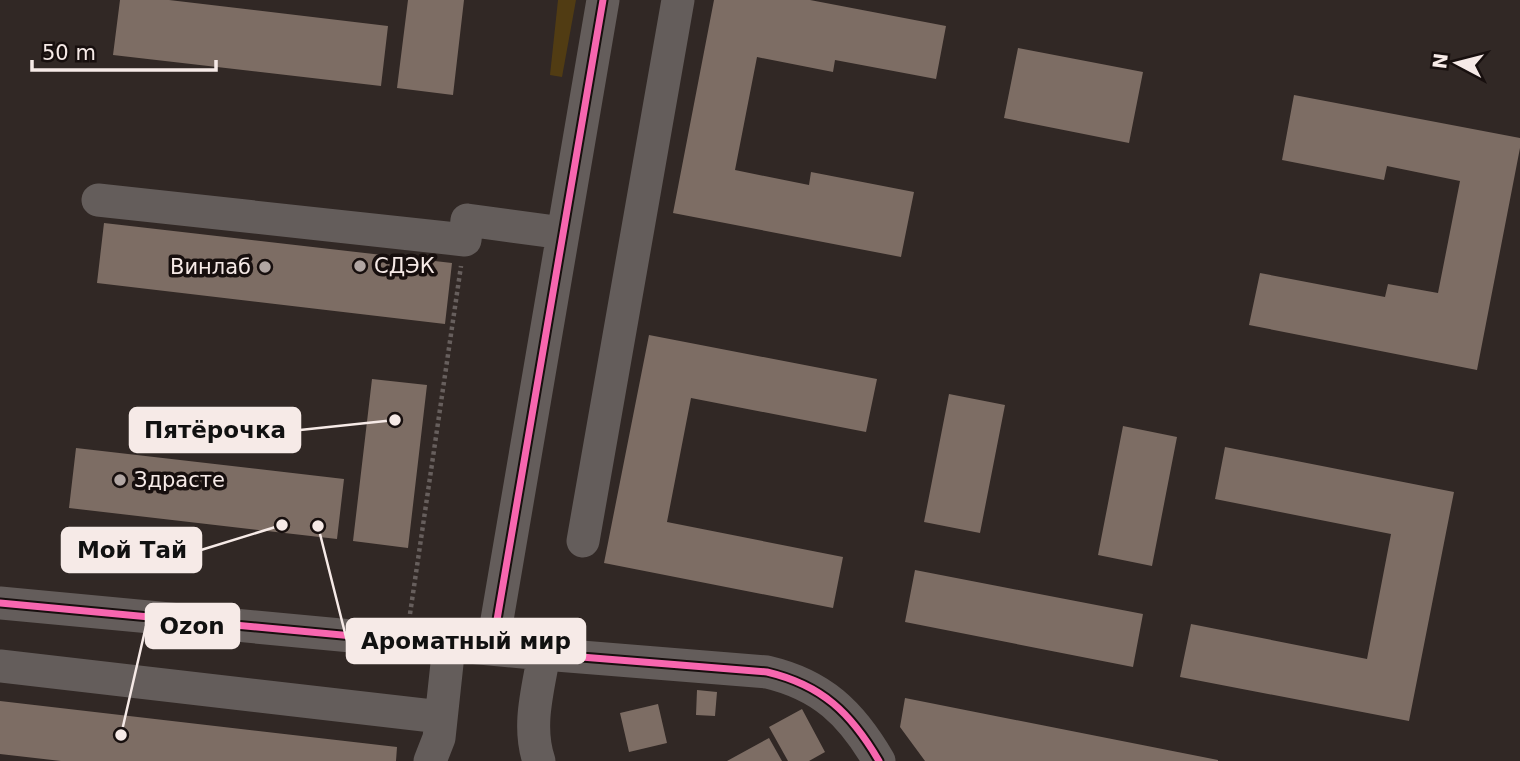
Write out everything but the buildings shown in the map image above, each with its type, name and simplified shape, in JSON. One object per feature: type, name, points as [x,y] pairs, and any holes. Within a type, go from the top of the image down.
[{"type":"street","points":[[492,649],[603,0]]},
{"type":"street","points":[[583,541],[678,0]]},
{"type":"street","points":[[98,200],[465,240],[467,220],[563,233]]},
{"type":"street","points":[[0,603],[767,672],[792,678],[818,690],[840,708],[879,761]]},
{"type":"street","points":[[435,760],[449,645]]},
{"type":"street","points":[[538,761],[532,723],[544,654]]},
{"type":"street","points":[[0,666],[441,717]]},
{"type":"path","points":[[409,624],[465,240]]},
{"type":"shaded area","points":[[558,0],[576,0],[562,77],[550,75]]},
{"type":"cycle path","points":[[492,649],[603,0]]},
{"type":"cycle path","points":[[0,603],[767,672],[804,685],[833,703],[846,715],[879,761]]},
{"type":"place","name":"СДЭК","points":[[360,266]]},
{"type":"place","name":"Винлаб","points":[[265,267]]},
{"type":"place","name":"Пятёрочка","points":[[395,420]]},
{"type":"place","name":"Здрасте","points":[[120,480]]},
{"type":"place","name":"Мой Тай","points":[[282,525]]},
{"type":"place","name":"Ароматный мир","points":[[318,526]]},
{"type":"place","name":"Ozon","points":[[121,735]]}]
